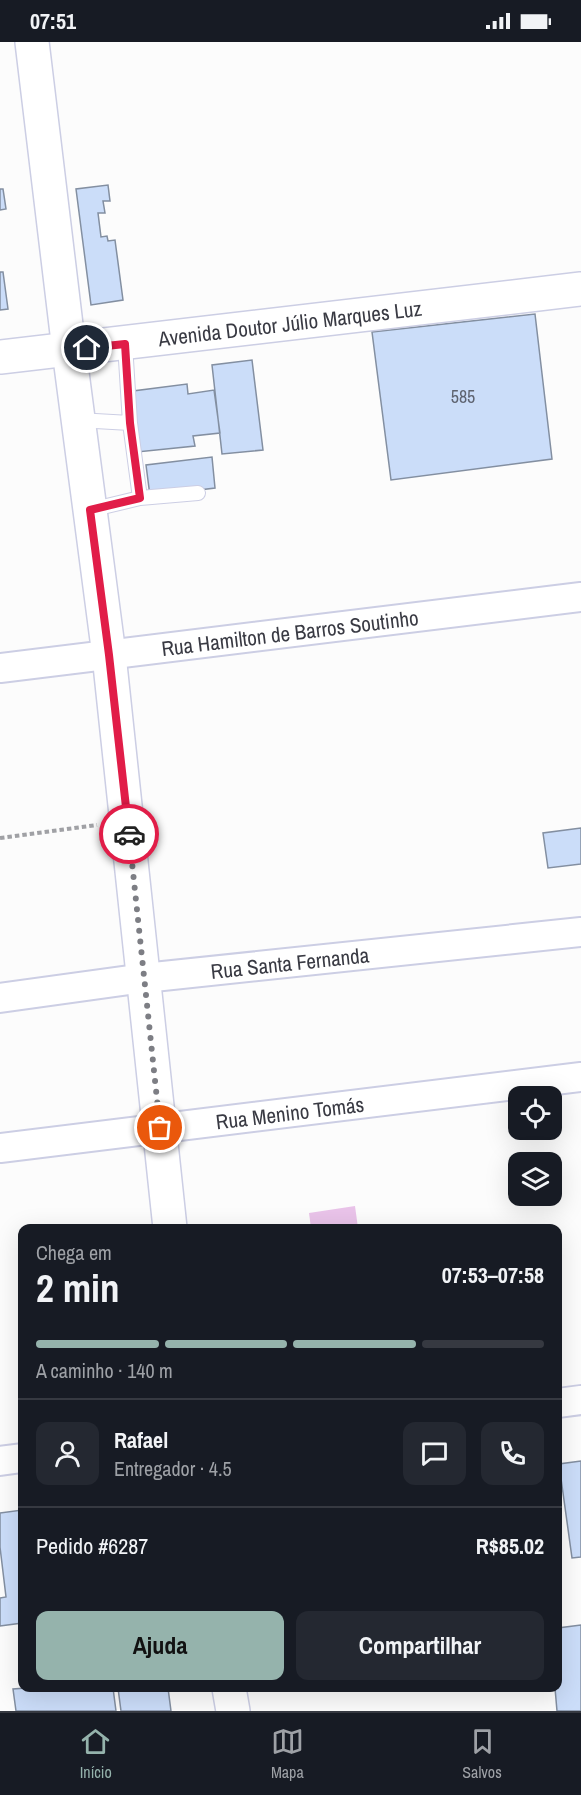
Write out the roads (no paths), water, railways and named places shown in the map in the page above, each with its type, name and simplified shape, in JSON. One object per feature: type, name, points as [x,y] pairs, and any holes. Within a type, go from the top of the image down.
[{"type":"street","points":[[33,42],[69,350],[109,655],[170,1224]]},
{"type":"street","name":"Avenida Doutor Júlio Marques Luz","points":[[0,357],[581,289]]},
{"type":"street","name":"Rua Hamilton de Barros Soutinho","points":[[0,668],[581,597]]},
{"type":"street","name":"Rua Santa Fernanda","points":[[0,998],[144,978],[581,932]]},
{"type":"street","name":"Rua Menino Tomás","points":[[0,1148],[581,1077]]},
{"type":"street","points":[[562,1402],[581,1400]]},
{"type":"street","points":[[0,1461],[18,1459]]},
{"type":"street","points":[[230,1692],[233,1711]]},
{"type":"lane","points":[[125,344],[130,423],[140,498]]},
{"type":"lane","points":[[78,420],[130,423]]},
{"type":"lane","points":[[90,510],[140,498],[198,493]]}]
